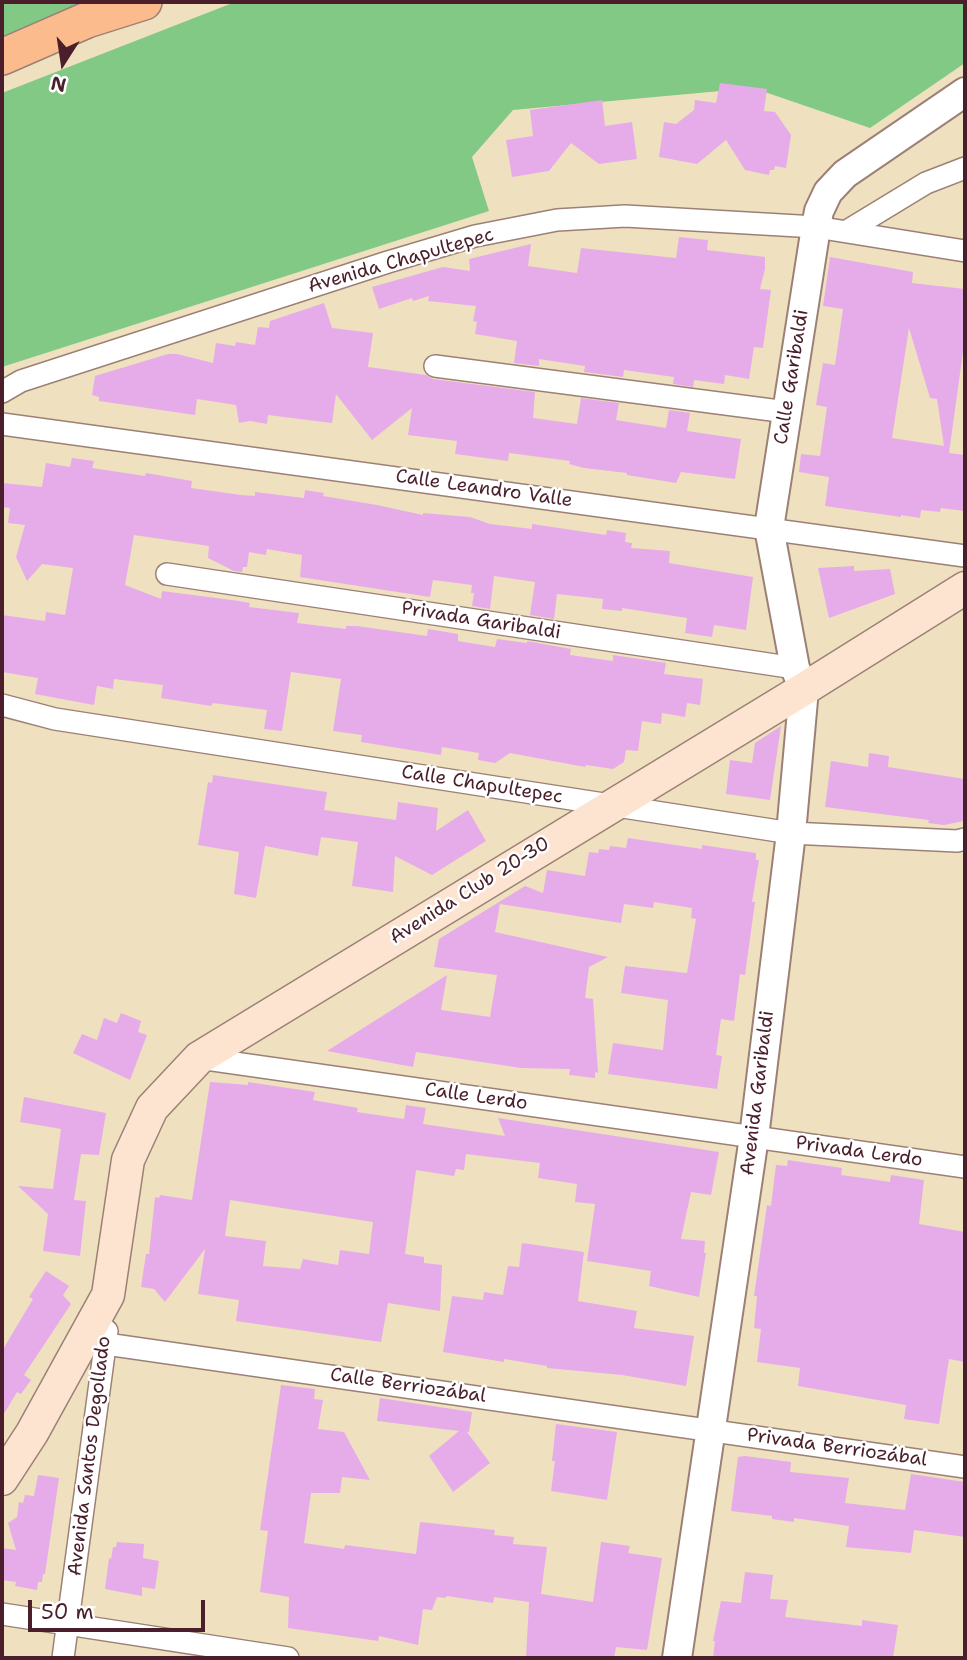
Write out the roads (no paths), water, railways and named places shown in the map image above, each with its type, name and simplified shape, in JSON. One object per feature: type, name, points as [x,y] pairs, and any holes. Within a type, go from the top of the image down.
[{"type":"main road","points":[[2,57],[87,20],[144,2]]},
{"type":"main road","name":"Avenida Club 20-30","points":[[108,1295],[128,1160],[152,1108],[199,1058],[611,805],[799,678],[965,588]]},
{"type":"main road","points":[[2,1479],[32,1433],[108,1295]]},
{"type":"street","name":"Calle Garibaldi","points":[[769,528],[819,211],[828,192],[845,174],[965,92]]},
{"type":"street","points":[[847,231],[926,183],[965,168]]},
{"type":"street","name":"Avenida Chapultepec","points":[[2,392],[34,377],[375,266],[475,236],[557,220],[625,216],[816,227],[965,251]]},
{"type":"street","points":[[435,366],[787,412]]},
{"type":"street","name":"Calle Leandro Valle","points":[[2,424],[965,556]]},
{"type":"street","name":"Avenida Garibaldi","points":[[677,1658],[754,1137],[791,833],[799,678],[769,528]]},
{"type":"street","name":"Privada Garibaldi","points":[[167,574],[799,678]]},
{"type":"street","name":"Calle Chapultepec","points":[[2,705],[55,719],[791,833],[957,841],[965,839]]},
{"type":"street","name":"Calle Lerdo","points":[[199,1058],[754,1137]]},
{"type":"street","name":"Privada Lerdo","points":[[754,1137],[965,1167]]},
{"type":"street","name":"Avenida Santos Degollado","points":[[63,1658],[106,1344],[108,1295]]},
{"type":"street","name":"Calle Berriozábal","points":[[106,1344],[709,1429]]},
{"type":"street","name":"Privada Berriozábal","points":[[709,1429],[965,1467]]},
{"type":"street","points":[[2,1614],[288,1658]]}]
